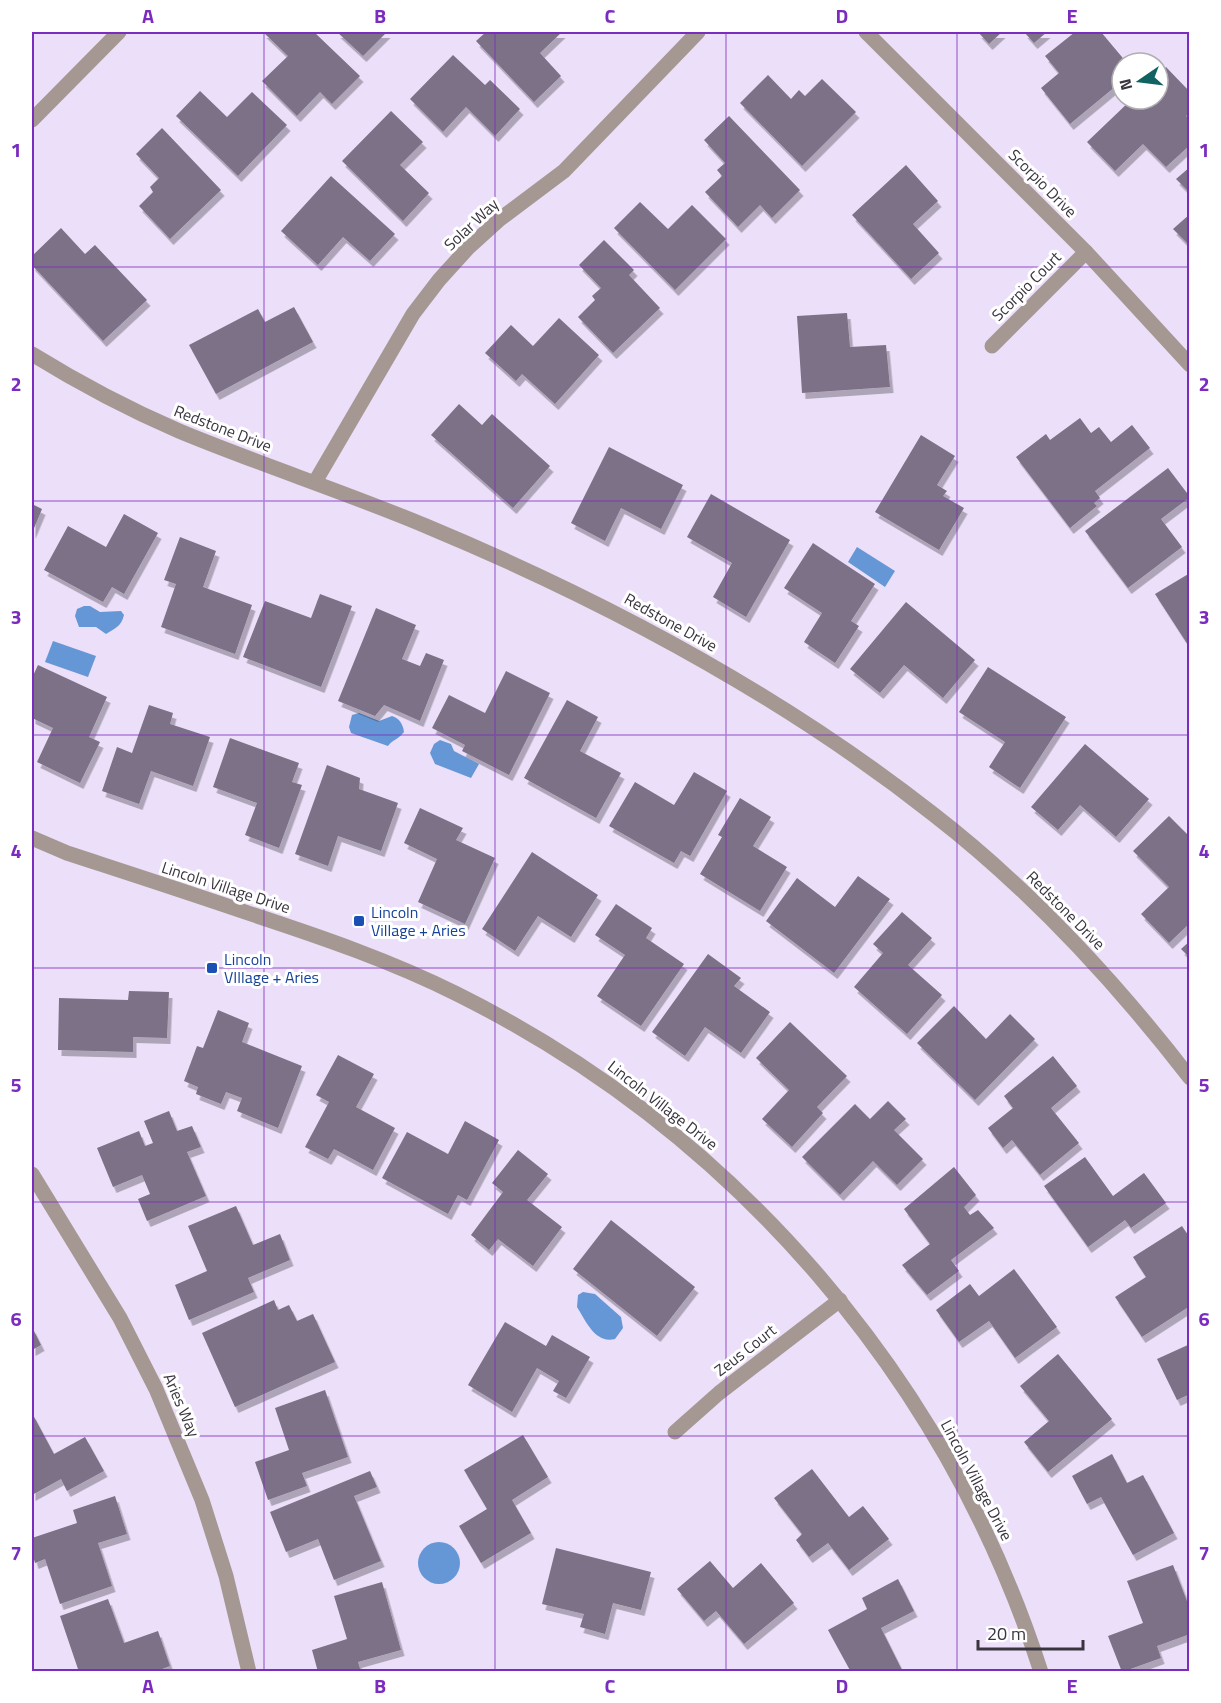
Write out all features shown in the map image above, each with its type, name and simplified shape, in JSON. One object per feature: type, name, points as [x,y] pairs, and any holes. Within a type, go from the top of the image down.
[{"type":"street","points":[[32,120],[119,32]]},
{"type":"street","name":"Solar Way","points":[[315,482],[413,314],[439,280],[468,248],[500,219],[564,171],[698,32]]},
{"type":"street","name":"Scorpio Drive","points":[[866,32],[1086,252],[1190,365]]},
{"type":"street","name":"Scorpio Court","points":[[992,346],[1086,252]]},
{"type":"street","name":"Redstone Drive","points":[[32,354],[88,388],[179,431],[426,525],[570,589],[634,621],[757,691],[817,730],[934,814],[1012,881],[1084,953],[1153,1030],[1190,1078]]},
{"type":"street","name":"Lincoln Village Drive","points":[[32,838],[67,852],[312,934],[384,961],[456,993],[527,1031],[594,1074],[659,1121],[720,1172],[777,1228],[840,1300],[879,1351],[945,1452],[998,1559],[1041,1671]]},
{"type":"street","name":"Aries Way","points":[[32,1174],[120,1318],[156,1389],[202,1500],[226,1576],[249,1671]]},
{"type":"street","name":"Zeus Court","points":[[675,1432],[719,1393],[840,1300]]},
{"type":"water","points":[[857,547],[895,571],[885,587],[848,562]]},
{"type":"water","points":[[90,606],[100,612],[121,611],[124,615],[123,619],[115,629],[106,634],[96,627],[79,627],[75,616],[77,609]]},
{"type":"water","points":[[53,641],[96,656],[88,677],[45,662]]},
{"type":"water","points":[[359,713],[379,721],[392,716],[403,726],[404,732],[388,746],[351,733],[349,727],[352,715]]},
{"type":"water","points":[[440,740],[451,744],[454,751],[479,764],[471,778],[435,764],[430,753],[434,744]]},
{"type":"water","points":[[583,1292],[595,1294],[621,1317],[623,1328],[615,1339],[602,1338],[588,1325],[577,1307],[578,1295]]},
{"type":"water","points":[[439,1542],[454,1548],[460,1563],[454,1578],[439,1584],[424,1578],[418,1563],[424,1548]]},
{"type":"building","points":[[263,32],[314,32],[360,76],[332,104],[320,92],[297,116],[262,81],[288,56]]},
{"type":"building","points":[[337,32],[387,32],[363,56]]},
{"type":"building","points":[[486,32],[562,32],[540,53],[561,76],[534,102],[476,41]]},
{"type":"building","points":[[978,32],[1002,32],[989,44]]},
{"type":"building","points":[[1024,32],[1047,32],[1034,43]]},
{"type":"building","points":[[1075,32],[1101,32],[1117,51],[1110,51],[1110,91],[1070,124],[1041,88],[1059,73],[1045,56]]},
{"type":"building","points":[[453,55],[485,85],[490,80],[520,109],[495,136],[466,107],[443,132],[410,99]]},
{"type":"building","points":[[1170,71],[1190,92],[1190,113],[1186,116],[1190,120],[1190,145],[1166,167],[1143,144],[1115,171],[1087,142],[1119,111],[1170,111]]},
{"type":"building","points":[[768,75],[791,99],[799,90],[805,96],[822,79],[856,112],[802,166],[740,103]]},
{"type":"building","points":[[200,91],[227,117],[252,92],[287,125],[238,176],[176,116]]},
{"type":"building","points":[[391,111],[423,142],[400,165],[429,193],[403,221],[342,161]]},
{"type":"building","points":[[729,116],[800,190],[772,218],[760,205],[738,227],[705,192],[722,176],[717,170],[725,163],[704,140]]},
{"type":"building","points":[[162,128],[221,190],[170,239],[139,206],[153,192],[150,187],[159,178],[136,154]]},
{"type":"building","points":[[906,165],[938,201],[913,224],[939,253],[911,279],[852,215]]},
{"type":"building","points":[[1190,167],[1190,193],[1176,179]]},
{"type":"building","points":[[331,176],[395,234],[370,261],[343,237],[318,265],[281,231]]},
{"type":"building","points":[[640,202],[668,229],[692,205],[726,239],[675,290],[614,228]]},
{"type":"building","points":[[1190,214],[1190,246],[1173,229]]},
{"type":"building","points":[[61,228],[85,254],[95,245],[147,300],[103,341],[32,265],[32,256]]},
{"type":"building","points":[[604,240],[634,270],[629,275],[660,308],[613,353],[578,317],[595,300],[592,296],[601,288],[579,265]]},
{"type":"building","points":[[294,307],[313,342],[216,394],[189,345],[258,309],[265,322]]},
{"type":"building","points":[[847,313],[850,347],[886,345],[890,387],[802,393],[797,316]]},
{"type":"building","points":[[559,318],[599,355],[555,404],[522,374],[516,381],[485,353],[511,325],[533,346]]},
{"type":"building","points":[[459,404],[482,425],[492,414],[550,466],[513,508],[431,435]]},
{"type":"building","points":[[1080,418],[1091,433],[1099,427],[1111,442],[1132,425],[1150,448],[1095,491],[1100,498],[1094,503],[1097,506],[1070,528],[1016,457],[1046,434],[1050,440]]},
{"type":"building","points":[[921,435],[955,456],[937,485],[947,491],[943,496],[964,508],[939,550],[875,512]]},
{"type":"building","points":[[609,447],[683,485],[661,529],[621,508],[605,541],[571,523]]},
{"type":"building","points":[[1168,468],[1190,497],[1161,519],[1182,547],[1128,588],[1085,531]]},
{"type":"building","points":[[711,494],[790,540],[746,617],[713,597],[732,563],[687,537]]},
{"type":"building","points":[[32,504],[42,509],[32,533]]},
{"type":"building","points":[[124,514],[158,533],[124,594],[112,587],[103,602],[44,570],[68,526],[106,547]]},
{"type":"building","points":[[180,537],[216,551],[203,587],[252,605],[235,654],[161,627],[176,584],[164,580]]},
{"type":"building","points":[[813,543],[875,584],[851,621],[859,626],[835,663],[804,642],[822,613],[784,588]]},
{"type":"building","points":[[1190,573],[1190,648],[1155,594]]},
{"type":"building","points":[[320,594],[352,606],[321,687],[243,657],[265,601],[311,618]]},
{"type":"building","points":[[906,602],[975,660],[943,698],[904,665],[880,693],[850,669]]},
{"type":"building","points":[[376,608],[416,625],[402,659],[420,666],[426,653],[444,660],[420,721],[384,705],[375,716],[338,701]]},
{"type":"building","points":[[38,665],[107,697],[89,737],[100,742],[80,783],[37,762],[53,728],[32,718],[32,678]]},
{"type":"building","points":[[988,667],[1066,717],[1020,788],[989,767],[1005,742],[959,712]]},
{"type":"building","points":[[506,671],[550,693],[509,775],[462,751],[465,745],[432,728],[449,695],[485,713]]},
{"type":"building","points":[[567,700],[598,717],[580,751],[621,773],[596,818],[524,778]]},
{"type":"building","points":[[149,705],[173,713],[170,724],[210,737],[193,786],[151,771],[139,804],[102,791],[117,747],[132,753]]},
{"type":"building","points":[[230,738],[299,763],[292,782],[302,785],[279,848],[245,835],[257,803],[213,787]]},
{"type":"building","points":[[1085,744],[1149,799],[1116,837],[1080,805],[1058,830],[1031,807]]},
{"type":"building","points":[[327,765],[360,778],[359,789],[398,803],[381,851],[338,836],[328,866],[295,854]]},
{"type":"building","points":[[694,772],[727,791],[690,856],[681,851],[674,863],[609,826],[635,782],[674,805]]},
{"type":"building","points":[[740,798],[771,817],[753,846],[787,867],[760,911],[700,874],[722,837],[718,835]]},
{"type":"building","points":[[420,808],[463,828],[456,840],[495,858],[465,924],[418,902],[437,859],[404,843]]},
{"type":"building","points":[[1169,816],[1190,837],[1190,923],[1169,943],[1141,914],[1169,887],[1133,851]]},
{"type":"building","points":[[532,852],[598,895],[571,937],[538,916],[515,951],[482,929]]},
{"type":"building","points":[[858,876],[890,899],[834,973],[766,921],[797,878],[835,907]]},
{"type":"building","points":[[616,904],[652,928],[646,938],[684,964],[641,1026],[597,996],[625,955],[595,935]]},
{"type":"building","points":[[902,912],[932,938],[908,965],[942,995],[907,1034],[854,987],[883,953],[873,944]]},
{"type":"building","points":[[1190,941],[1190,958],[1181,949]]},
{"type":"building","points":[[708,954],[741,978],[734,986],[770,1012],[741,1053],[705,1027],[685,1056],[652,1032]]},
{"type":"building","points":[[129,991],[169,992],[167,1038],[133,1037],[133,1052],[58,1050],[59,998],[128,1000]]},
{"type":"building","points":[[954,1006],[986,1039],[1010,1014],[1035,1039],[975,1100],[917,1043]]},
{"type":"building","points":[[218,1010],[249,1023],[242,1042],[302,1066],[278,1128],[237,1111],[242,1098],[226,1092],[221,1104],[196,1094],[198,1087],[184,1081],[197,1046],[203,1048]]},
{"type":"building","points":[[790,1022],[847,1076],[817,1107],[823,1113],[792,1147],[762,1119],[789,1090],[756,1058]]},
{"type":"building","points":[[338,1055],[374,1074],[356,1107],[395,1128],[373,1170],[334,1149],[328,1159],[305,1147],[329,1102],[316,1095]]},
{"type":"building","points":[[1053,1056],[1077,1086],[1051,1108],[1079,1143],[1040,1175],[1012,1140],[1003,1148],[988,1128],[1013,1108],[1004,1096]]},
{"type":"building","points":[[888,1101],[906,1119],[894,1130],[923,1159],[897,1185],[873,1161],[840,1195],[802,1157],[855,1104],[870,1119]]},
{"type":"building","points":[[169,1111],[177,1131],[192,1126],[201,1147],[187,1152],[206,1196],[147,1221],[138,1199],[150,1194],[142,1175],[113,1187],[97,1148],[139,1131],[145,1146],[153,1143],[144,1121]]},
{"type":"building","points":[[465,1121],[499,1140],[467,1200],[458,1195],[448,1214],[382,1178],[407,1132],[448,1154]]},
{"type":"building","points":[[518,1150],[548,1174],[527,1200],[562,1227],[533,1266],[498,1239],[489,1250],[471,1235],[503,1192],[492,1183]]},
{"type":"building","points":[[1085,1157],[1113,1196],[1144,1173],[1166,1203],[1131,1228],[1125,1220],[1088,1247],[1044,1186]]},
{"type":"building","points":[[954,1167],[976,1195],[964,1207],[970,1215],[978,1210],[994,1228],[951,1260],[959,1271],[927,1295],[902,1265],[930,1244],[904,1209]]},
{"type":"building","points":[[236,1206],[253,1245],[280,1234],[290,1260],[248,1278],[254,1292],[189,1320],[175,1285],[207,1271],[188,1226]]},
{"type":"building","points":[[611,1220],[695,1287],[657,1336],[573,1269]]},
{"type":"building","points":[[1182,1226],[1190,1238],[1190,1306],[1142,1337],[1115,1297],[1146,1277],[1133,1257]]},
{"type":"building","points":[[1014,1269],[1057,1327],[1015,1358],[989,1321],[959,1342],[936,1310],[970,1284],[979,1296]]},
{"type":"building","points":[[274,1300],[278,1310],[289,1305],[297,1321],[313,1314],[335,1362],[235,1407],[202,1333]]},
{"type":"building","points":[[505,1322],[546,1346],[552,1335],[590,1357],[566,1398],[553,1391],[559,1381],[537,1368],[512,1412],[468,1385]]},
{"type":"building","points":[[32,1327],[41,1345],[32,1350]]},
{"type":"building","points":[[1190,1344],[1190,1394],[1177,1400],[1157,1359]]},
{"type":"building","points":[[1058,1354],[1112,1419],[1048,1472],[1024,1442],[1049,1421],[1020,1386]]},
{"type":"building","points":[[325,1390],[348,1457],[302,1473],[307,1486],[268,1500],[255,1462],[289,1450],[275,1408]]},
{"type":"building","points":[[32,1413],[54,1454],[85,1437],[104,1471],[67,1491],[61,1479],[32,1495]]},
{"type":"building","points":[[523,1435],[548,1477],[512,1500],[531,1533],[481,1563],[459,1526],[487,1509],[464,1470]]},
{"type":"building","points":[[1112,1454],[1127,1483],[1143,1475],[1174,1533],[1133,1555],[1101,1497],[1087,1504],[1072,1476]]},
{"type":"building","points":[[812,1469],[849,1517],[863,1506],[889,1539],[849,1570],[828,1543],[809,1557],[796,1540],[802,1534],[774,1498]]},
{"type":"building","points":[[370,1471],[377,1487],[354,1496],[381,1561],[334,1580],[318,1539],[286,1552],[270,1512]]},
{"type":"building","points":[[115,1496],[127,1534],[98,1543],[112,1586],[60,1604],[45,1559],[35,1563],[32,1538],[77,1523],[73,1510]]},
{"type":"building","points":[[556,1548],[651,1572],[641,1610],[613,1603],[605,1634],[580,1627],[584,1614],[542,1604]]},
{"type":"building","points":[[710,1561],[733,1588],[761,1563],[794,1603],[744,1644],[716,1611],[704,1621],[677,1589]]},
{"type":"building","points":[[1173,1565],[1190,1609],[1190,1634],[1157,1646],[1161,1658],[1122,1672],[1108,1636],[1143,1623],[1127,1581]]},
{"type":"building","points":[[898,1579],[914,1611],[881,1628],[902,1670],[899,1672],[851,1672],[828,1630],[867,1609],[862,1598]]},
{"type":"building","points":[[382,1582],[401,1650],[358,1662],[361,1672],[318,1672],[312,1650],[347,1639],[334,1596]]},
{"type":"building","points":[[108,1599],[124,1643],[158,1631],[170,1666],[154,1672],[127,1672],[126,1669],[118,1672],[79,1672],[60,1616]]},
{"type":"place","name":"Lincoln Village + Aries","points":[[359,921]]},
{"type":"place","name":"Lincoln VIllage + Aries","points":[[212,968]]}]
